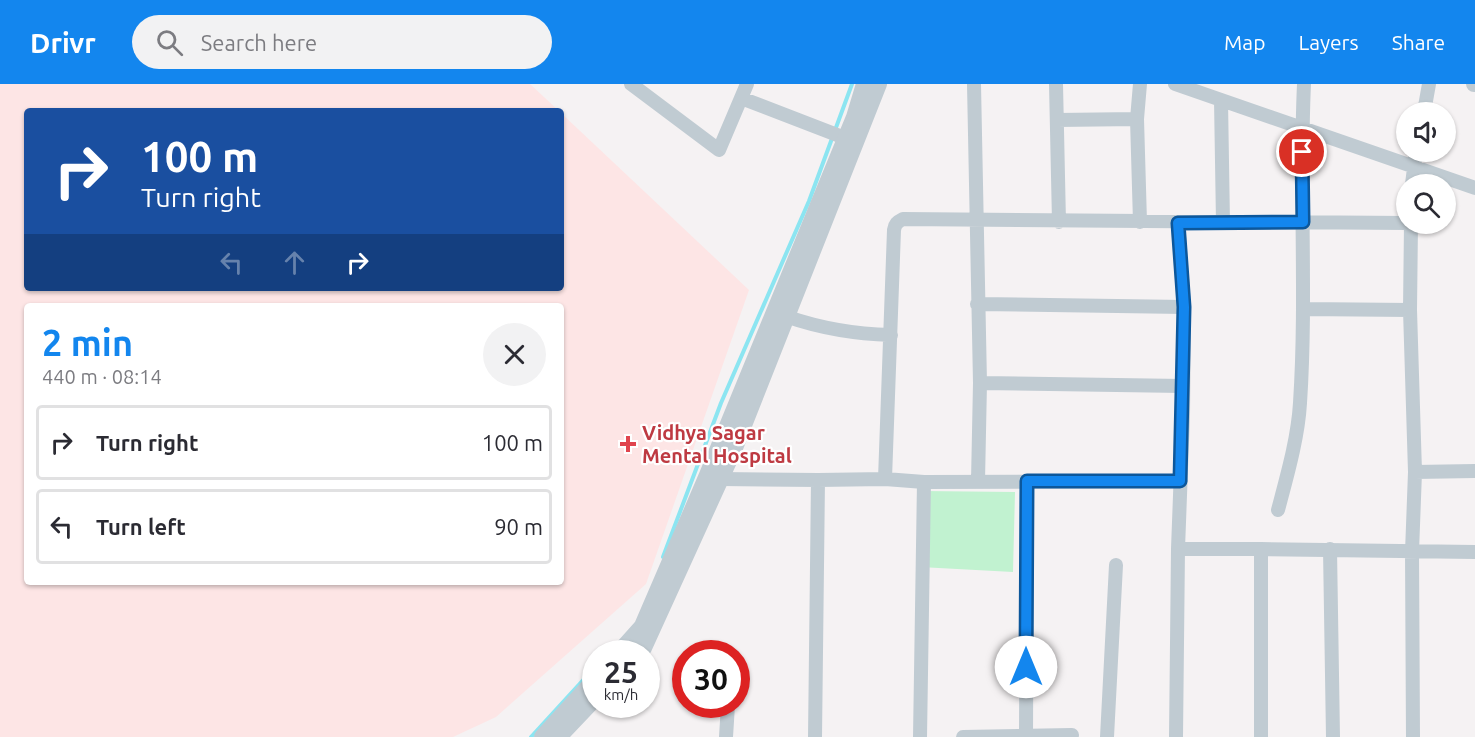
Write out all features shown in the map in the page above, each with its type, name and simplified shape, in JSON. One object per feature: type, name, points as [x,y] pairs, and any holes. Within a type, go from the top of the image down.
[{"type":"street","points":[[631,84],[719,150],[747,84]]},
{"type":"street","points":[[630,640],[642,626],[707,475],[854,117],[864,84]]},
{"type":"street","points":[[648,640],[721,479],[788,317],[879,84]]},
{"type":"street","points":[[974,84],[980,383],[978,481]]},
{"type":"street","points":[[1056,84],[1059,222]]},
{"type":"street","points":[[1140,84],[1137,119],[1140,222]]},
{"type":"street","points":[[1175,84],[1302,128],[1396,153]]},
{"type":"street","points":[[1278,510],[1300,405],[1303,309],[1302,128],[1304,84]]},
{"type":"street","points":[[1426,102],[1429,84]]},
{"type":"street","points":[[741,98],[845,138]]},
{"type":"street","points":[[1221,100],[1223,223]]},
{"type":"street","points":[[1057,120],[1137,119]]},
{"type":"street","points":[[1422,162],[1475,188]]},
{"type":"street","points":[[885,479],[895,225],[903,219],[1178,223],[1396,223]]},
{"type":"street","points":[[1176,737],[1184,307],[1178,223]]},
{"type":"street","points":[[1409,234],[1415,472],[1412,552],[1413,737]]},
{"type":"street","points":[[977,304],[1184,307]]},
{"type":"street","points":[[1303,309],[1410,310]]},
{"type":"street","points":[[788,317],[840,332],[891,335]]},
{"type":"street","points":[[980,383],[1183,386]]},
{"type":"street","points":[[1415,472],[1475,471]]},
{"type":"street","points":[[721,479],[885,479],[924,482],[1180,481]]},
{"type":"street","points":[[815,737],[818,480]]},
{"type":"street","points":[[1026,736],[1027,481]]},
{"type":"street","points":[[920,737],[924,482]]},
{"type":"street","points":[[1178,549],[1475,552]]},
{"type":"street","points":[[1262,549],[1262,737]]},
{"type":"street","points":[[1330,549],[1333,737]]},
{"type":"street","points":[[1107,737],[1116,565]]},
{"type":"street","points":[[542,737],[582,693]]},
{"type":"street","points":[[559,737],[582,713]]},
{"type":"street","points":[[726,737],[727,718]]},
{"type":"street","points":[[963,737],[1072,735]]},
{"type":"shaded area","name":"Vidhya Sagar Mental Hospital","points":[[0,84],[530,84],[556,108],[24,108],[24,291],[564,291],[564,116],[749,290],[646,584],[496,717],[453,737],[0,737]]},
{"type":"green space","points":[[922,491],[1015,492],[1013,572],[920,567]]},
{"type":"waterway","points":[[663,557],[721,403],[809,201],[852,84]]},
{"type":"waterway","points":[[531,737],[582,681]]},
{"type":"place","name":"Vidhya Sagar Mental Hospital","points":[[628,444]]},
{"type":"route","points":[[1026,667],[1027,481],[1180,481],[1184,307],[1178,223],[1303,222],[1302,152]]}]
